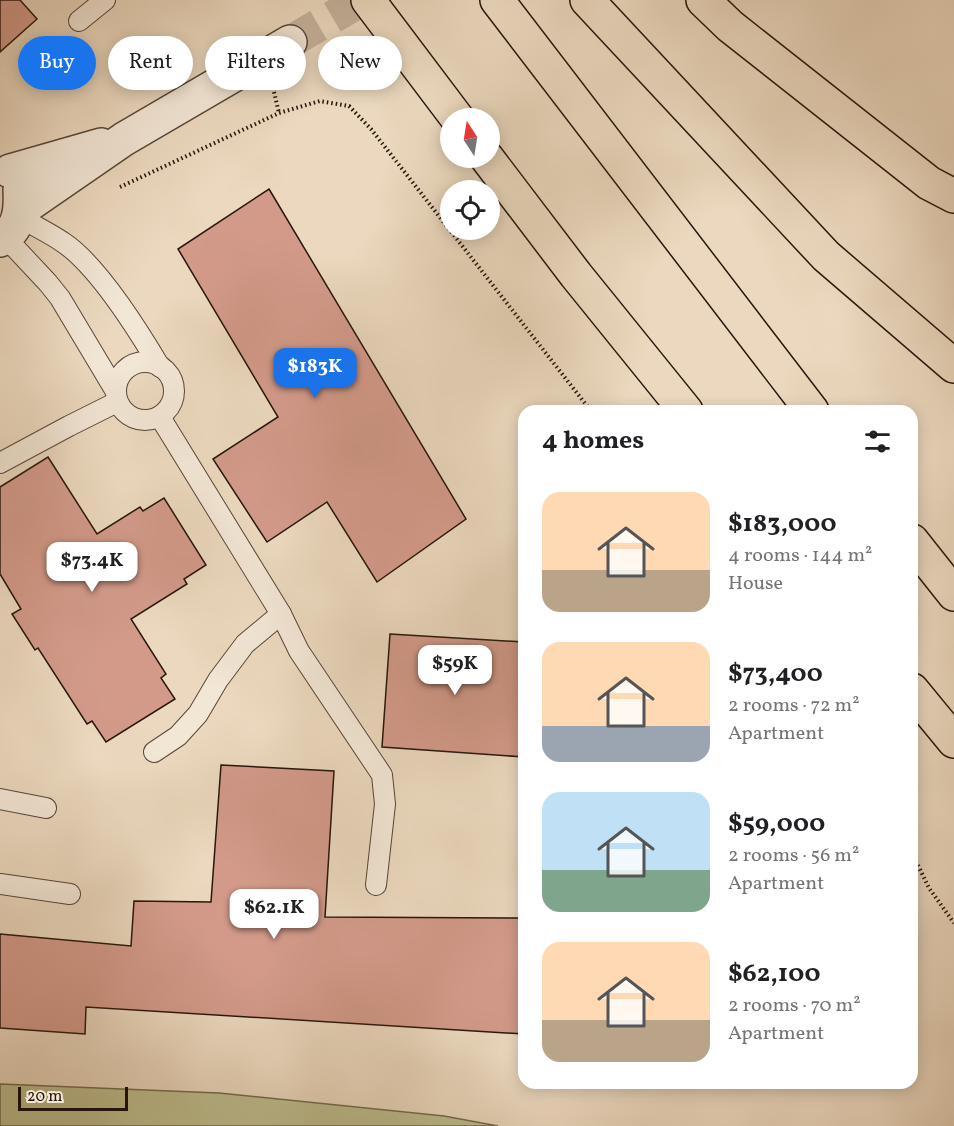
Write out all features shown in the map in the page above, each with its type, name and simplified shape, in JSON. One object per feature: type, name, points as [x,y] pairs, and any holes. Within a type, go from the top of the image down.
[{"type":"highway","points":[[368,0],[449,108]]},
{"type":"highway","points":[[497,0],[807,405]]},
{"type":"highway","points":[[587,0],[826,256],[954,366]]},
{"type":"highway","points":[[703,0],[730,26],[928,183],[954,196]]},
{"type":"highway","points":[[495,168],[576,275],[681,405]]},
{"type":"highway","points":[[918,549],[954,594]]},
{"type":"highway","points":[[918,697],[954,741]]},
{"type":"street","points":[[11,226],[124,139],[208,90]]},
{"type":"street","points":[[11,226],[20,189],[5,166],[124,139]]},
{"type":"lane","points":[[79,21],[105,0]]},
{"type":"lane","points":[[11,226],[65,244],[82,259],[132,321],[160,367],[171,377],[174,392],[170,406],[160,417],[143,421],[128,416],[60,298],[11,226]]},
{"type":"lane","points":[[0,463],[69,426],[116,396],[120,375],[131,365],[146,362],[160,367]]},
{"type":"lane","points":[[160,417],[281,614],[299,651],[382,774],[385,804],[376,885]]},
{"type":"lane","points":[[154,752],[178,736],[198,714],[218,680],[245,644],[281,614]]},
{"type":"lane","points":[[0,799],[46,808]]},
{"type":"lane","points":[[0,884],[70,894]]},
{"type":"path","points":[[117,189],[279,113],[320,101],[349,106],[371,129],[586,405]]},
{"type":"path","points":[[918,865],[929,888],[954,923]]},
{"type":"green space","points":[[0,1084],[219,1093],[444,1116],[498,1126],[0,1126]]},
{"type":"building","points":[[0,0],[20,0],[37,19],[0,52]]},
{"type":"building","points":[[269,189],[466,519],[377,582],[327,502],[267,542],[213,459],[278,417],[178,249]]},
{"type":"building","points":[[48,457],[97,534],[140,507],[143,511],[164,498],[206,565],[184,579],[187,584],[131,619],[166,674],[161,678],[175,699],[106,742],[92,721],[87,724],[38,648],[35,650],[12,614],[21,609],[0,574],[0,487]]},
{"type":"building","points":[[390,634],[518,642],[518,757],[382,747]]},
{"type":"building","points":[[221,765],[334,771],[325,917],[518,918],[518,1034],[86,1007],[85,1034],[0,1028],[0,934],[131,946],[134,901],[211,902]]},
{"type":"tunnel","points":[[300,36],[362,0]]}]
